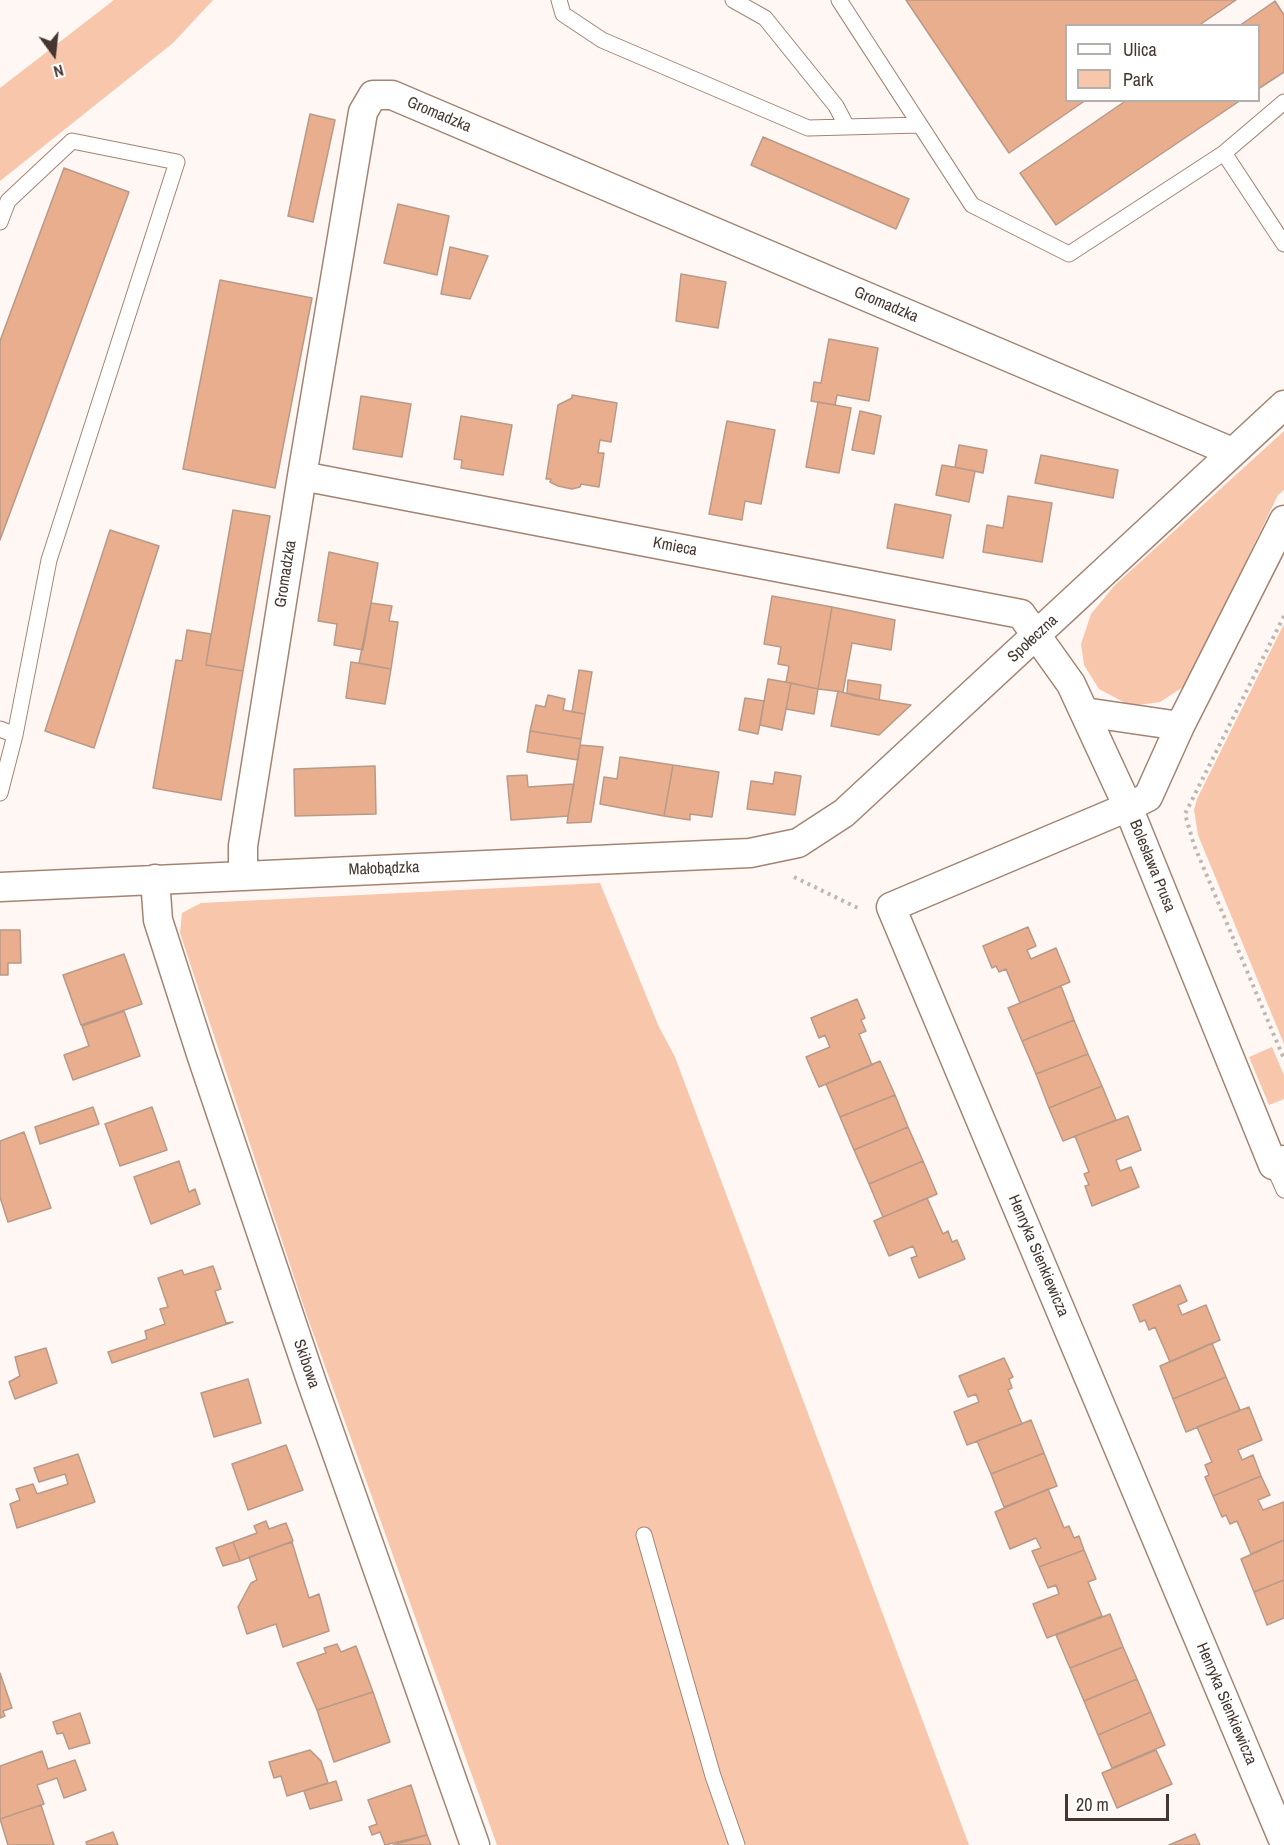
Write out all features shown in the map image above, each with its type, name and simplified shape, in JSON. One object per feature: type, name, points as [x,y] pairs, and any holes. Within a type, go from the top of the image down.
[{"type":"street","name":"Gromadzka","points":[[243,875],[243,846],[302,476],[363,112],[373,95],[392,95],[1232,452]]},
{"type":"street","name":"Społeczna","points":[[768,849],[798,843],[844,813],[1284,405]]},
{"type":"street","name":"Kmieca","points":[[302,476],[1021,614],[1071,684],[1128,807]]},
{"type":"street","name":"Bolesława Prusa","points":[[1280,1172],[1128,807],[1148,797],[1180,726],[1284,520]]},
{"type":"street","points":[[1084,712],[1180,726]]},
{"type":"street","points":[[891,907],[1128,807]]},
{"type":"street","name":"Małobądzka","points":[[0,887],[750,853],[768,849]]},
{"type":"street","name":"Skibowa","points":[[155,879],[158,920],[201,1054],[316,1394],[475,1845]]},
{"type":"street","name":"Henryka Sienkiewicza","points":[[891,907],[1284,1842]]},
{"type":"lane","points":[[559,0],[563,14],[602,40],[693,81],[808,128],[920,125]]},
{"type":"lane","points":[[733,0],[765,18],[836,106],[847,127]]},
{"type":"lane","points":[[838,0],[972,205],[1069,254],[1224,153],[1284,102]]},
{"type":"lane","points":[[0,222],[8,201],[72,141],[177,162],[49,560],[15,735],[0,793]]},
{"type":"lane","points":[[1224,153],[1284,244]]},
{"type":"lane","points":[[0,729],[15,735]]},
{"type":"lane","points":[[644,1535],[713,1776],[737,1845]]},
{"type":"path","points":[[1284,616],[1185,814],[1194,845],[1284,1059]]},
{"type":"path","points":[[768,849],[778,869],[861,910],[891,907]]},
{"type":"green space","points":[[114,0],[213,0],[173,43],[0,181],[0,88]]},
{"type":"green space","points":[[1284,431],[1284,490],[1278,495],[1186,685],[1160,702],[1131,706],[1099,689],[1084,665],[1081,644],[1091,614],[1115,585]]},
{"type":"green space","points":[[1284,624],[1284,1044],[1198,835],[1194,810],[1197,799]]},
{"type":"green space","points":[[600,883],[659,1027],[675,1057],[969,1845],[497,1845],[307,1316],[180,933],[182,913],[201,903]]},
{"type":"green space","points":[[1272,1047],[1284,1075],[1284,1099],[1269,1105],[1249,1057]]},
{"type":"building","points":[[906,0],[1236,0],[1201,24],[1065,24],[1065,102],[1083,102],[1009,153]]},
{"type":"building","points":[[1275,1],[1284,15],[1284,72],[1260,88],[1260,24],[1242,24]]},
{"type":"building","points":[[1124,102],[1238,102],[1056,225],[1020,173]]},
{"type":"building","points":[[310,114],[335,120],[313,222],[288,216]]},
{"type":"building","points":[[763,137],[909,199],[896,229],[751,165]]},
{"type":"building","points":[[64,168],[129,192],[0,540],[0,341]]},
{"type":"building","points":[[398,204],[449,216],[437,275],[384,263]]},
{"type":"building","points":[[450,247],[488,256],[470,299],[441,294]]},
{"type":"building","points":[[681,274],[726,282],[718,328],[676,321]]},
{"type":"building","points":[[220,280],[312,298],[275,488],[183,469]]},
{"type":"building","points":[[829,339],[878,348],[869,401],[837,395],[835,405],[811,401],[814,382],[821,383]]},
{"type":"building","points":[[572,395],[617,403],[611,442],[600,440],[598,453],[604,453],[599,487],[581,484],[580,487],[572,489],[558,486],[550,482],[551,479],[546,479],[558,405],[572,398]]},
{"type":"building","points":[[361,396],[411,404],[402,457],[353,449]]},
{"type":"building","points":[[818,402],[851,408],[839,473],[806,467]]},
{"type":"building","points":[[860,411],[881,416],[874,454],[852,450]]},
{"type":"building","points":[[461,416],[512,425],[503,475],[461,468],[462,460],[454,459]]},
{"type":"building","points":[[727,421],[775,430],[761,504],[745,501],[742,520],[709,514]]},
{"type":"building","points":[[959,445],[987,450],[983,473],[955,467]]},
{"type":"building","points":[[1041,455],[1118,470],[1113,498],[1035,483]]},
{"type":"building","points":[[942,465],[975,471],[969,502],[936,495]]},
{"type":"building","points":[[1008,496],[1052,503],[1042,562],[983,552],[987,525],[1003,528]]},
{"type":"building","points":[[895,504],[951,515],[943,558],[887,548]]},
{"type":"building","points":[[233,510],[270,516],[243,671],[206,665]]},
{"type":"building","points":[[110,530],[159,546],[94,748],[45,731]]},
{"type":"building","points":[[329,552],[378,563],[363,650],[334,645],[337,624],[318,621]]},
{"type":"building","points":[[772,596],[832,607],[818,689],[786,682],[789,666],[778,664],[781,647],[764,644]]},
{"type":"building","points":[[371,603],[392,606],[389,621],[398,622],[391,669],[359,663]]},
{"type":"building","points":[[832,607],[895,620],[891,650],[852,643],[843,692],[818,689]]},
{"type":"building","points":[[187,630],[211,634],[206,665],[243,671],[221,800],[153,788],[176,660],[182,661]]},
{"type":"building","points":[[351,662],[391,669],[385,704],[346,698]]},
{"type":"building","points":[[579,670],[592,672],[585,714],[572,712]]},
{"type":"building","points":[[768,679],[791,683],[782,730],[760,725]]},
{"type":"building","points":[[848,680],[881,685],[879,700],[847,693]]},
{"type":"building","points":[[791,683],[818,689],[814,714],[786,709]]},
{"type":"building","points":[[838,691],[911,705],[879,735],[831,726]]},
{"type":"building","points":[[548,695],[565,699],[563,710],[585,714],[581,739],[530,731],[536,705],[545,707]]},
{"type":"building","points":[[745,698],[764,701],[758,734],[739,730]]},
{"type":"building","points":[[530,731],[581,739],[578,760],[527,752]]},
{"type":"building","points":[[580,745],[603,747],[591,822],[567,823]]},
{"type":"building","points":[[620,757],[673,765],[664,816],[600,804],[604,777],[617,779]]},
{"type":"building","points":[[673,765],[719,772],[712,817],[690,814],[690,820],[664,816]]},
{"type":"building","points":[[375,766],[376,814],[295,816],[294,769]]},
{"type":"building","points":[[775,772],[801,776],[795,815],[747,809],[751,781],[773,784]]},
{"type":"building","points":[[527,775],[528,787],[574,784],[568,816],[511,820],[507,776]]},
{"type":"building","points":[[1028,927],[1036,946],[1027,950],[1031,959],[1056,948],[1070,982],[1020,1003],[1006,969],[999,972],[996,966],[992,968],[983,946]]},
{"type":"building","points":[[0,930],[20,930],[21,963],[8,963],[8,975],[0,975]]},
{"type":"building","points":[[124,954],[142,1004],[81,1025],[63,975]]},
{"type":"building","points":[[1061,986],[1074,1020],[1022,1041],[1008,1008]]},
{"type":"building","points":[[857,999],[865,1018],[861,1020],[866,1031],[859,1034],[872,1065],[819,1087],[806,1057],[830,1047],[825,1035],[819,1038],[811,1018]]},
{"type":"building","points":[[124,1011],[140,1056],[73,1080],[64,1055],[89,1046],[82,1026]]},
{"type":"building","points":[[1074,1020],[1088,1054],[1036,1074],[1022,1041]]},
{"type":"building","points":[[1088,1054],[1102,1086],[1049,1108],[1036,1074]]},
{"type":"building","points":[[880,1061],[895,1095],[840,1117],[826,1084]]},
{"type":"building","points":[[1102,1086],[1116,1120],[1063,1141],[1049,1108]]},
{"type":"building","points":[[895,1095],[908,1127],[854,1150],[840,1117]]},
{"type":"building","points":[[93,1107],[99,1124],[40,1144],[35,1127]]},
{"type":"building","points":[[152,1107],[167,1150],[120,1166],[105,1124]]},
{"type":"building","points":[[1128,1116],[1141,1150],[1116,1160],[1120,1171],[1131,1167],[1139,1187],[1092,1206],[1085,1186],[1089,1185],[1084,1174],[1089,1172],[1075,1136]]},
{"type":"building","points":[[908,1127],[923,1161],[869,1184],[854,1150]]},
{"type":"building","points":[[24,1132],[51,1208],[8,1222],[0,1197],[0,1141]]},
{"type":"building","points":[[179,1161],[189,1192],[195,1189],[200,1204],[151,1224],[134,1177]]},
{"type":"building","points":[[923,1161],[937,1194],[883,1217],[869,1184]]},
{"type":"building","points":[[927,1198],[943,1234],[948,1231],[952,1242],[957,1240],[965,1259],[919,1278],[911,1258],[917,1256],[913,1246],[889,1256],[874,1221]]},
{"type":"building","points":[[213,1266],[221,1289],[215,1291],[226,1323],[233,1322],[112,1363],[108,1352],[147,1339],[145,1331],[165,1324],[160,1309],[168,1307],[158,1278],[182,1270],[184,1275]]},
{"type":"building","points":[[1180,1285],[1187,1301],[1178,1305],[1182,1315],[1206,1305],[1220,1340],[1170,1362],[1155,1327],[1149,1330],[1145,1320],[1140,1322],[1133,1305]]},
{"type":"building","points":[[1212,1343],[1226,1377],[1173,1399],[1160,1366]]},
{"type":"building","points":[[46,1348],[57,1383],[15,1399],[9,1382],[20,1376],[15,1357]]},
{"type":"building","points":[[1004,1358],[1013,1377],[1009,1379],[1012,1388],[1008,1390],[1022,1424],[967,1445],[954,1412],[979,1402],[976,1394],[968,1397],[959,1376]]},
{"type":"building","points":[[1226,1377],[1240,1410],[1186,1432],[1173,1399]]},
{"type":"building","points":[[248,1379],[261,1423],[214,1437],[201,1393]]},
{"type":"building","points":[[1249,1407],[1262,1440],[1238,1450],[1242,1460],[1253,1455],[1261,1476],[1213,1496],[1205,1477],[1209,1475],[1205,1465],[1212,1462],[1197,1427]]},
{"type":"building","points":[[1031,1420],[1044,1453],[991,1474],[977,1441]]},
{"type":"building","points":[[286,1445],[303,1490],[248,1510],[232,1464]]},
{"type":"building","points":[[1044,1453],[1057,1486],[1004,1507],[991,1474]]},
{"type":"building","points":[[78,1454],[95,1502],[17,1528],[10,1504],[20,1500],[16,1489],[33,1484],[37,1494],[68,1484],[65,1474],[39,1482],[34,1468]]},
{"type":"building","points":[[1261,1476],[1270,1495],[1258,1500],[1263,1510],[1284,1502],[1284,1540],[1251,1554],[1237,1521],[1230,1524],[1226,1515],[1222,1517],[1213,1496]]},
{"type":"building","points":[[1048,1489],[1064,1528],[1069,1526],[1074,1538],[1079,1536],[1084,1550],[1039,1567],[1032,1551],[1041,1548],[1036,1538],[1010,1549],[995,1512]]},
{"type":"building","points":[[266,1521],[269,1529],[286,1523],[293,1541],[240,1561],[233,1542],[257,1533],[254,1526]]},
{"type":"building","points":[[1284,1540],[1284,1580],[1254,1592],[1241,1559]]},
{"type":"building","points":[[233,1542],[240,1561],[223,1566],[216,1548]]},
{"type":"building","points":[[292,1542],[309,1598],[319,1594],[329,1631],[283,1647],[276,1624],[247,1634],[238,1607],[251,1583],[257,1580],[249,1557]]},
{"type":"building","points":[[1084,1550],[1096,1579],[1088,1582],[1102,1616],[1047,1638],[1033,1604],[1059,1594],[1056,1585],[1048,1588],[1039,1567]]},
{"type":"building","points":[[1284,1580],[1284,1618],[1267,1625],[1254,1592]]},
{"type":"building","points":[[1110,1614],[1123,1647],[1070,1668],[1056,1635]]},
{"type":"building","points":[[337,1644],[341,1652],[356,1646],[373,1692],[317,1710],[297,1663],[326,1653],[324,1648]]},
{"type":"building","points":[[1123,1647],[1137,1679],[1084,1701],[1070,1668]]},
{"type":"building","points":[[0,1673],[12,1708],[3,1711],[5,1716],[0,1718]]},
{"type":"building","points":[[1137,1679],[1151,1712],[1098,1735],[1084,1701]]},
{"type":"building","points":[[373,1692],[390,1742],[334,1762],[317,1710]]},
{"type":"building","points":[[1151,1712],[1165,1745],[1112,1768],[1098,1735]]},
{"type":"building","points":[[80,1713],[90,1743],[69,1749],[63,1733],[57,1734],[53,1722]]},
{"type":"building","points":[[310,1750],[321,1761],[328,1783],[287,1796],[281,1776],[274,1778],[269,1762]]},
{"type":"building","points":[[1156,1750],[1172,1784],[1117,1808],[1102,1773]]},
{"type":"building","points":[[42,1751],[48,1769],[75,1760],[86,1790],[64,1798],[57,1778],[37,1785],[44,1804],[0,1819],[0,1766]]},
{"type":"building","points":[[336,1781],[342,1800],[310,1809],[304,1791]]},
{"type":"building","points":[[411,1785],[427,1835],[385,1845],[380,1832],[372,1835],[369,1827],[377,1824],[368,1800]]},
{"type":"building","points":[[41,1805],[54,1845],[8,1845],[0,1819]]},
{"type":"building","points":[[113,1832],[118,1845],[87,1845],[86,1842]]},
{"type":"building","points":[[1195,1834],[1200,1845],[1169,1845]]},
{"type":"building","points":[[427,1835],[431,1845],[393,1845]]}]
